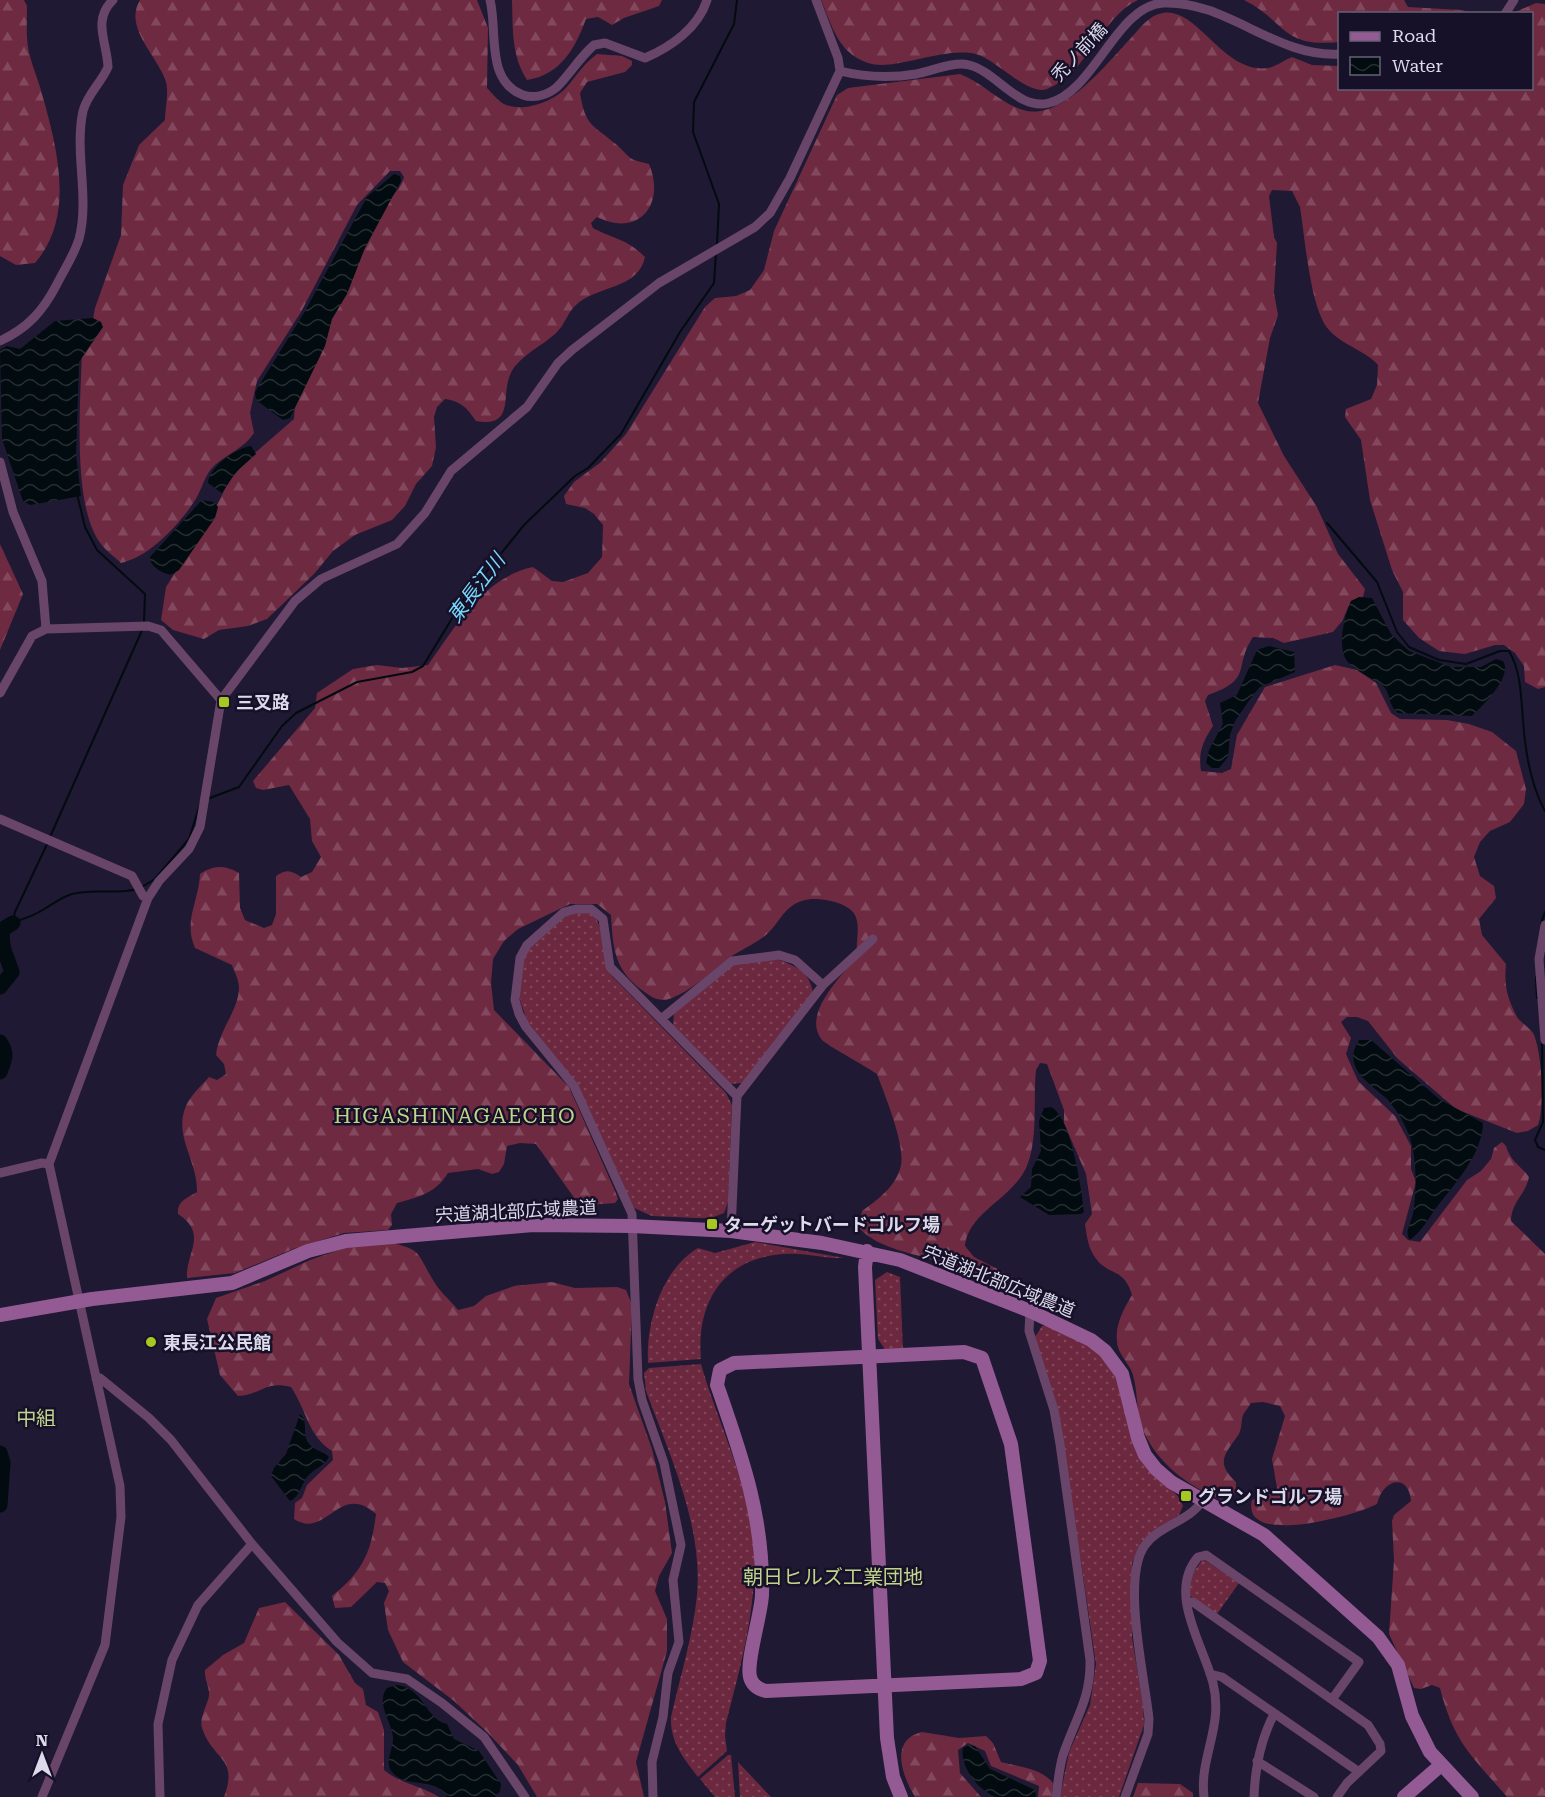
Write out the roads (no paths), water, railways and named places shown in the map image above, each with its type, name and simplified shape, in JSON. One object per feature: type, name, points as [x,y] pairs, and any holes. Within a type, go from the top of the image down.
[{"type":"street","points":[[0,341],[25,327],[37,316],[50,297],[79,239],[82,184],[79,143],[83,111],[87,100],[108,67],[100,22],[102,12],[113,0]]},
{"type":"street","points":[[490,0],[498,71],[504,82],[515,92],[528,97],[542,96],[556,88],[594,45],[605,43],[645,58],[658,52],[694,25],[703,14],[707,0]]},
{"type":"street","points":[[42,1797],[105,1646],[121,1501],[49,1164],[148,898],[196,839],[200,827],[221,700],[308,588],[342,568],[397,544],[411,531],[451,471],[475,448],[527,407],[558,363],[572,350],[659,283],[755,227],[770,213],[790,178],[840,71],[838,58],[816,0]]},
{"type":"street","name":"禿ノ前橋","points":[[840,71],[871,76],[913,74],[962,63],[982,70],[1019,98],[1033,104],[1048,104],[1068,91],[1088,73],[1130,20],[1160,3],[1192,6],[1218,14],[1290,47],[1314,54],[1338,54]]},
{"type":"street","points":[[0,462],[13,512],[42,581],[46,629]]},
{"type":"street","points":[[0,693],[32,636],[46,629],[147,627],[161,630],[221,700]]},
{"type":"street","points":[[0,819],[132,876],[143,896],[148,898]]},
{"type":"street","points":[[653,1797],[652,1762],[663,1717],[668,1673],[679,1642],[673,1580],[681,1545],[664,1463],[642,1400],[638,1379],[632,1214],[574,1086],[519,1014],[515,1000],[520,958],[527,945],[564,912],[591,909],[603,919],[610,967],[737,1096]]},
{"type":"street","points":[[1545,925],[1539,959],[1545,1040]]},
{"type":"street","points":[[730,1231],[737,1096],[823,985],[873,939]]},
{"type":"street","points":[[661,1019],[732,961],[779,955],[795,960],[823,985]]},
{"type":"street","points":[[0,1173],[49,1164]]},
{"type":"street","name":"宍道湖北部広域農道","points":[[0,1315],[77,1301],[232,1283],[308,1251],[346,1241],[533,1225],[632,1226],[730,1231],[867,1251],[938,1274],[1030,1311],[1091,1340],[1105,1351],[1115,1363],[1126,1386],[1145,1455],[1171,1482],[1264,1535],[1378,1637],[1398,1665],[1420,1735],[1441,1765],[1472,1797]]},
{"type":"street","points":[[867,1251],[865,1266],[884,1686],[890,1761],[901,1797]]},
{"type":"street","points":[[1030,1311],[1029,1331],[1054,1410],[1060,1444],[1090,1660],[1091,1680],[1086,1701],[1063,1755],[1056,1797]]},
{"type":"street","points":[[964,1352],[982,1358],[1011,1444],[1040,1661],[1036,1673],[1021,1679],[884,1686],[766,1691],[752,1682],[750,1666],[762,1606],[761,1539],[750,1485],[716,1381],[720,1370],[730,1364],[964,1352]]},
{"type":"street","points":[[96,1378],[100,1378],[149,1418],[171,1440],[252,1545],[360,1664],[372,1672],[407,1678],[442,1703],[484,1737],[525,1797]]},
{"type":"street","points":[[1125,1797],[1148,1734],[1149,1719],[1136,1616],[1138,1559],[1148,1542],[1197,1510],[1203,1500]]},
{"type":"street","points":[[160,1797],[158,1724],[172,1660],[198,1605],[252,1545]]},
{"type":"street","points":[[1204,1797],[1204,1771],[1216,1717],[1210,1674],[1185,1590],[1192,1564],[1198,1557],[1206,1555],[1359,1662],[1333,1698]]},
{"type":"street","points":[[1187,1602],[1193,1602],[1333,1698],[1368,1725],[1382,1747],[1380,1753],[1337,1797]]},
{"type":"street","points":[[1210,1674],[1222,1677],[1359,1772]]},
{"type":"street","points":[[1254,1797],[1257,1761],[1264,1735],[1274,1714]]},
{"type":"street","points":[[1257,1761],[1314,1797]]},
{"type":"street","points":[[1404,1797],[1441,1765]]},
{"type":"water","points":[[394,174],[400,176],[401,181],[365,248],[347,294],[332,319],[325,346],[290,418],[283,420],[256,400],[255,392],[304,313],[367,197]]},
{"type":"water","points":[[93,318],[101,322],[103,327],[79,362],[76,455],[81,496],[30,505],[23,501],[2,439],[0,350],[7,346],[20,349],[55,321]]},
{"type":"water","points":[[251,446],[256,454],[236,472],[222,493],[208,483],[213,471],[224,459],[238,450]]},
{"type":"water","points":[[202,500],[214,502],[218,507],[215,518],[179,570],[171,575],[160,571],[154,567],[150,557]]},
{"type":"water","points":[[1359,597],[1372,598],[1391,634],[1409,651],[1451,667],[1481,667],[1496,659],[1503,661],[1505,668],[1500,683],[1472,716],[1398,713],[1385,688],[1354,667],[1344,655],[1342,640],[1346,615],[1351,601]]},
{"type":"water","points":[[1269,646],[1294,652],[1295,672],[1260,687],[1253,695],[1235,721],[1230,735],[1228,757],[1219,768],[1212,768],[1206,763],[1209,750],[1223,724],[1220,703],[1237,695],[1257,650]]},
{"type":"water","points":[[1359,1040],[1371,1040],[1439,1099],[1483,1123],[1478,1146],[1461,1176],[1422,1228],[1410,1240],[1408,1231],[1413,1214],[1416,1185],[1412,1144],[1405,1125],[1394,1107],[1366,1081],[1355,1067],[1354,1050]]},
{"type":"water","points":[[1051,1107],[1058,1113],[1070,1139],[1081,1188],[1084,1212],[1081,1214],[1049,1215],[1020,1197],[1031,1187],[1032,1169],[1041,1151],[1039,1121],[1044,1108]]},
{"type":"water","points":[[300,1414],[304,1420],[307,1441],[312,1447],[329,1457],[307,1477],[298,1494],[290,1501],[271,1476],[274,1468],[286,1454]]},
{"type":"water","points":[[397,1685],[414,1692],[434,1716],[447,1724],[454,1739],[479,1751],[501,1784],[500,1791],[495,1797],[447,1797],[436,1787],[406,1781],[393,1773],[389,1760],[393,1737],[383,1700],[387,1688]]},
{"type":"water","points":[[969,1745],[975,1746],[990,1769],[1035,1790],[1036,1797],[997,1797],[984,1790],[972,1778],[964,1763],[963,1748]]},
{"type":"waterway","name":"東長江川","points":[[717,244],[719,204],[693,132],[694,102],[734,24],[737,0]]},
{"type":"waterway","name":"東長江川","points":[[207,799],[239,787],[282,726],[296,713],[357,682],[412,672],[423,666],[462,602],[524,525],[575,476],[588,468],[621,434],[680,332],[714,283],[716,253]]},
{"type":"waterway","points":[[77,494],[85,527],[97,550],[145,594],[144,622]]},
{"type":"waterway","points":[[1327,523],[1377,582],[1397,632],[1409,647],[1439,660],[1466,664],[1500,651],[1509,651],[1520,684],[1529,767],[1545,811]]},
{"type":"waterway","points":[[50,837],[143,628]]},
{"type":"waterway","name":"東長江川","points":[[142,887],[155,879],[189,839],[201,801]]},
{"type":"waterway","points":[[13,921],[15,912],[48,842]]},
{"type":"waterway","name":"東長江川","points":[[13,923],[36,914],[72,894],[137,889]]},
{"type":"waterway","points":[[1541,924],[1545,912]]},
{"type":"waterway","name":"東長江川","points":[[0,987],[12,972],[4,951],[2,935],[3,929],[13,923]]},
{"type":"waterway","points":[[1536,977],[1537,998]]},
{"type":"waterway","points":[[1542,1040],[1543,1122],[1535,1140],[1538,1147],[1545,1150]]},
{"type":"waterway","name":"東長江川","points":[[0,1042],[5,1056],[0,1072]]},
{"type":"waterway","name":"東長江川","points":[[0,1453],[3,1463],[0,1505]]},
{"type":"place","name":"三叉路","points":[[224,702]]},
{"type":"place","name":"ターゲットバードゴルフ場","points":[[712,1224]]},
{"type":"place","name":"東長江公民館","points":[[151,1342]]},
{"type":"place","name":"グランドゴルフ場","points":[[1186,1496]]},
{"type":"district","name":"HIGASHINAGAECHO","points":[[455,1116]]},
{"type":"district","name":"中組","points":[[36,1418]]},
{"type":"district","name":"朝日ヒルズ工業団地","points":[[833,1577]]}]
